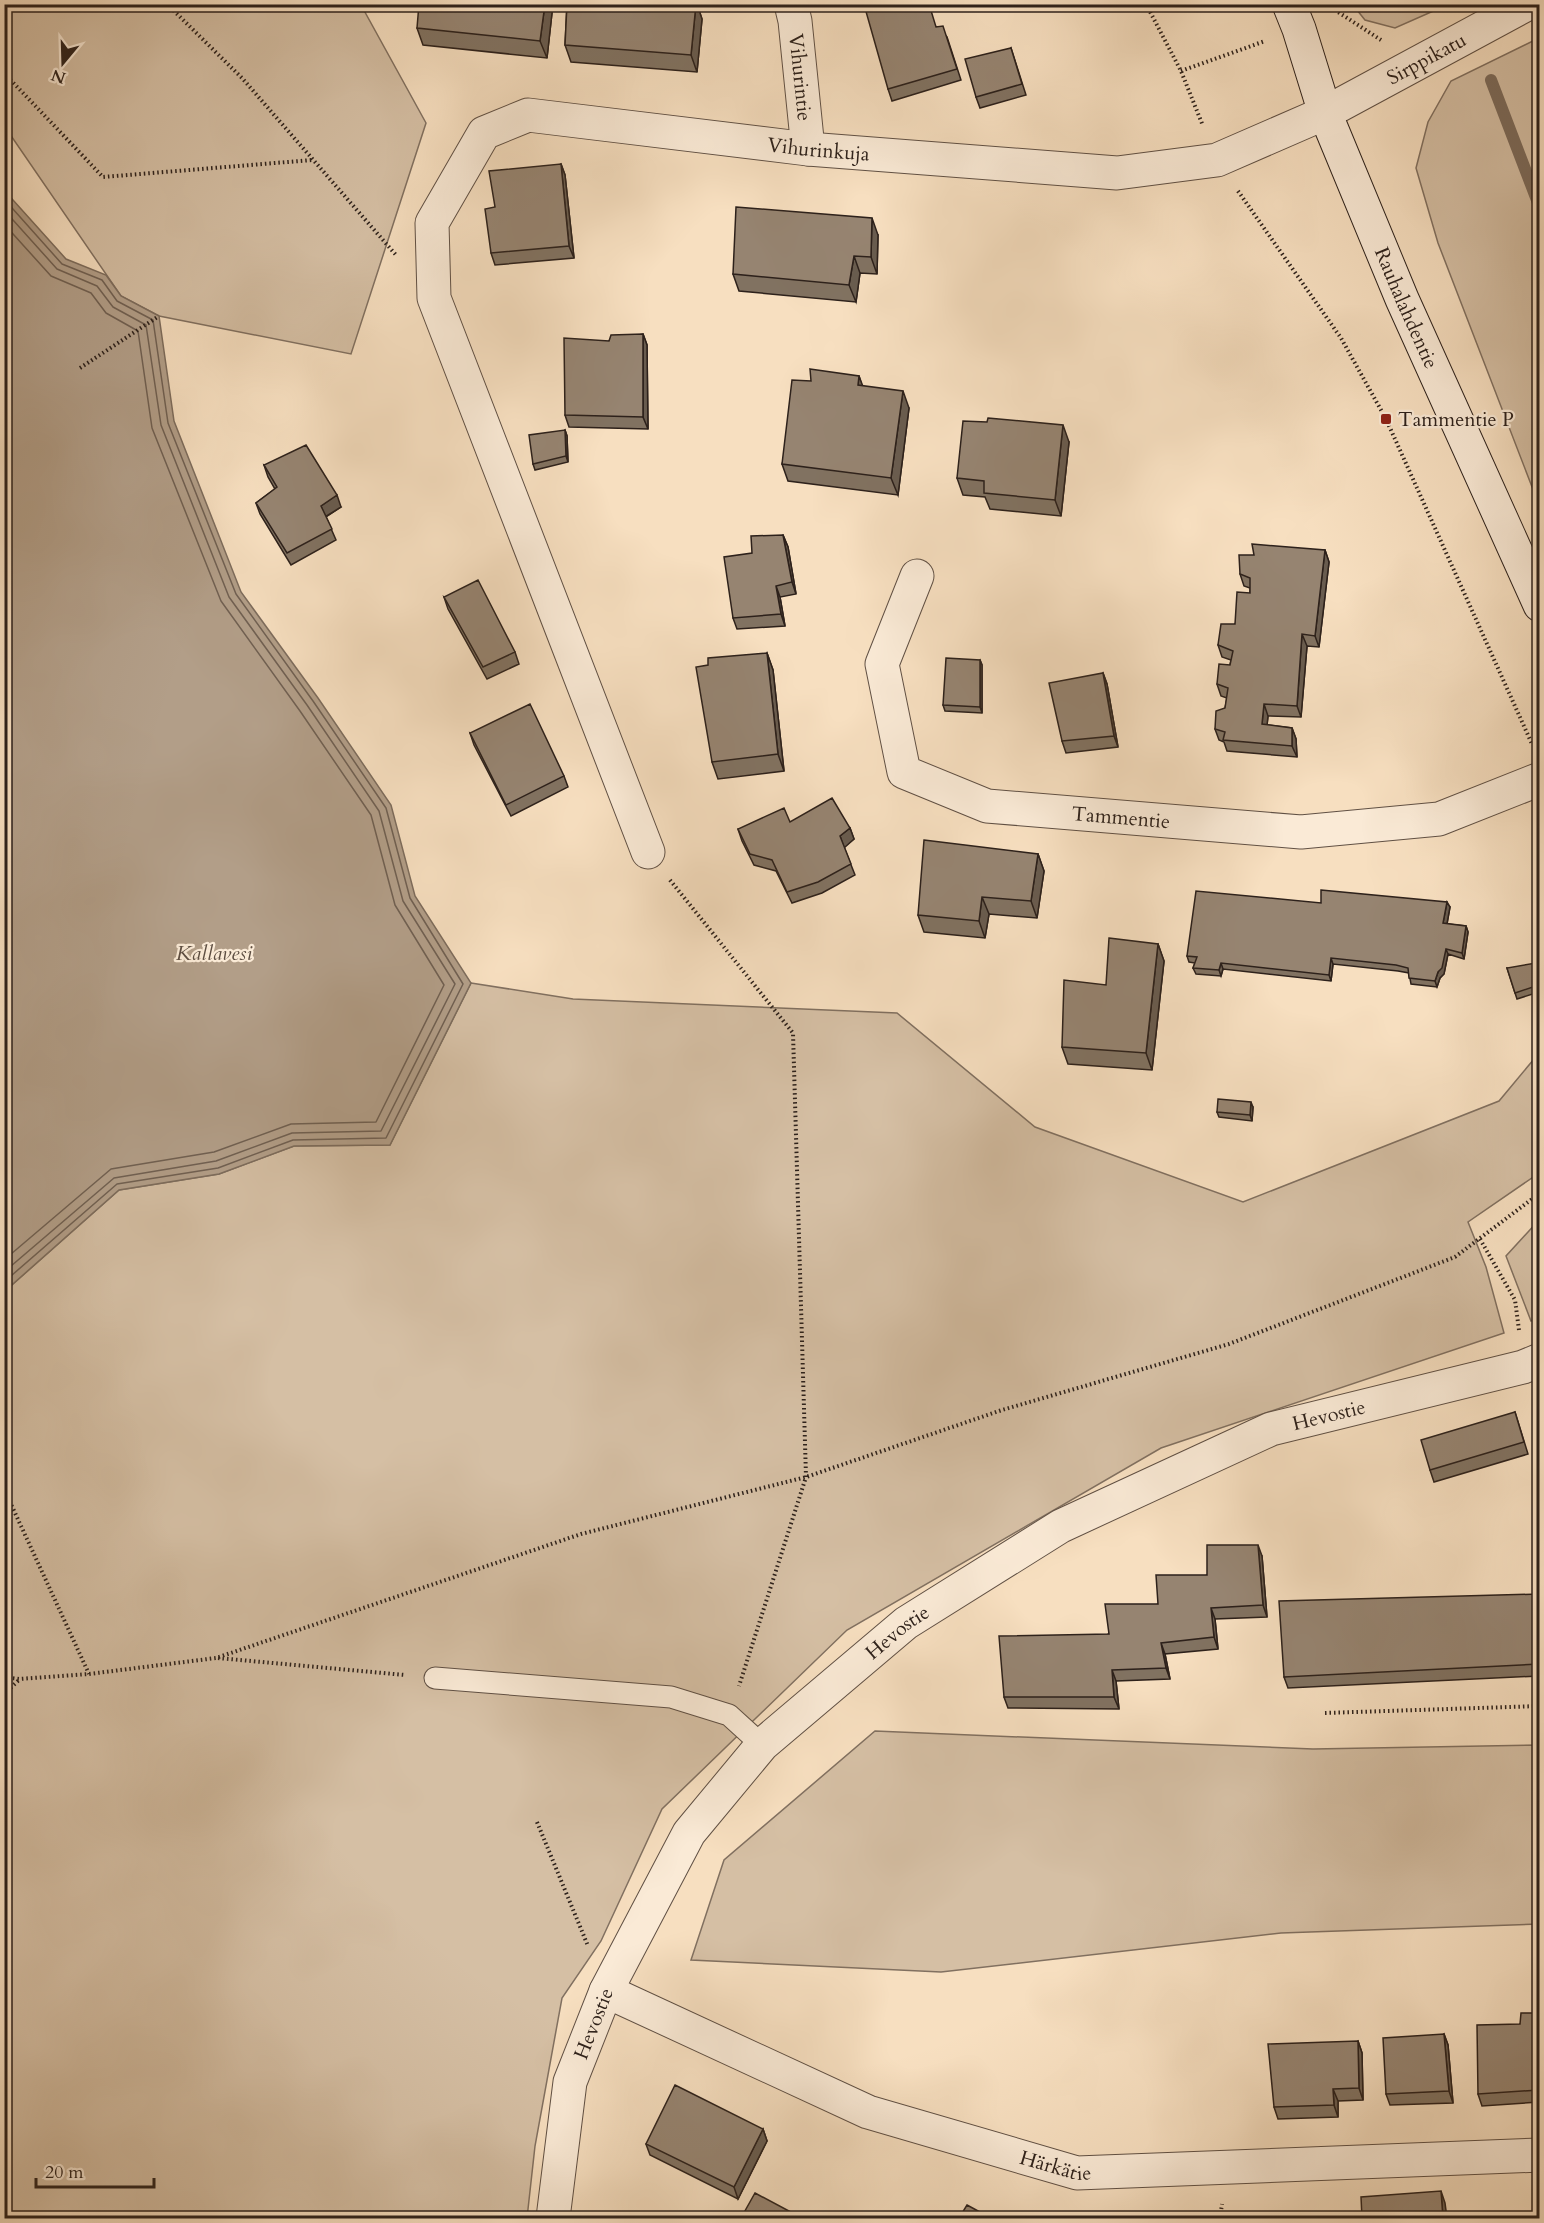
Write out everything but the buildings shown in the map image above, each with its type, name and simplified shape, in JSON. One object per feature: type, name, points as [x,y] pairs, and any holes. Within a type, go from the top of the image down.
[{"type":"street","name":"Vihurintie","points":[[790,4],[795,21],[808,149]]},
{"type":"street","name":"Sirppikatu","points":[[1325,113],[1527,4]]},
{"type":"street","name":"Rauhalahdentie","points":[[1294,17],[1325,113],[1402,299],[1539,605]]},
{"type":"street","name":"Vihurinkuja","points":[[648,852],[434,298],[432,223],[484,133],[528,115],[808,149],[1117,173],[1217,160],[1325,113]]},
{"type":"street","name":"Tammentie","points":[[917,576],[882,664],[904,772],[987,806],[1301,832],[1439,819],[1537,764]]},
{"type":"street","name":"Hevostie","points":[[553,2218],[570,2082],[606,1992],[689,1833],[762,1745],[906,1623],[1061,1526],[1271,1429],[1531,1363]]},
{"type":"street","name":"Härkätie","points":[[606,1992],[868,2112],[1077,2173],[1539,2155]]},
{"type":"lane","points":[[435,1678],[671,1697],[729,1715],[762,1745]]},
{"type":"path","points":[[167,4],[242,78],[434,298]]},
{"type":"path","points":[[1146,4],[1181,71],[1217,160],[1341,338],[1386,419],[1537,764]]},
{"type":"path","points":[[1335,4],[1338,12],[1382,41]]},
{"type":"path","points":[[1181,71],[1294,17],[1338,12]]},
{"type":"path","points":[[4,73],[103,177],[313,160]]},
{"type":"path","points":[[80,368],[159,316]]},
{"type":"path","points":[[648,852],[793,1034],[806,1477],[729,1715]]},
{"type":"path","points":[[4,1677],[19,1679],[89,1674],[216,1658],[581,1534],[806,1477],[1002,1410],[1229,1344],[1455,1257],[1539,1193]]},
{"type":"path","points":[[1480,1239],[1515,1300],[1531,1363]]},
{"type":"path","points":[[4,1489],[89,1674]]},
{"type":"path","points":[[216,1658],[435,1678]]},
{"type":"path","points":[[4,1694],[19,1679]]},
{"type":"path","points":[[1325,1713],[1539,1706]]},
{"type":"path","points":[[537,1822],[606,1992]]},
{"type":"shaded area","points":[[5,4],[361,5],[426,123],[351,354],[159,316],[121,296],[5,127]]},
{"type":"shaded area","points":[[1353,5],[1447,5],[1395,28],[1365,20]]},
{"type":"shaded area","points":[[1539,38],[1539,505],[1438,243],[1416,168],[1428,122],[1451,81]]},
{"type":"shaded area","points":[[471,983],[573,999],[897,1013],[1035,1127],[1243,1202],[1499,1101],[1539,1053],[1539,1173],[1468,1222],[1486,1267],[1504,1333],[1161,1448],[847,1630],[662,1809],[601,1941],[562,1998],[535,2146],[527,2218],[5,2218],[5,1291],[119,1190],[219,1174],[294,1146],[390,1145]]},
{"type":"shaded area","points":[[1539,1220],[1539,1318],[1531,1321],[1506,1256]]},
{"type":"shaded area","points":[[875,1731],[1313,1749],[1539,1745],[1539,1924],[1281,1933],[941,1972],[691,1960],[724,1860]]},
{"type":"water","name":"Kallavesi","points":[[4,190],[66,259],[106,275],[121,296],[159,316],[174,421],[241,592],[318,698],[391,805],[415,896],[471,983],[390,1145],[294,1146],[219,1174],[119,1190],[5,1291]]},
{"type":"waterway","points":[[1491,80],[1540,208]]},
{"type":"place","name":"Tammentie P","points":[[1386,419]]}]
